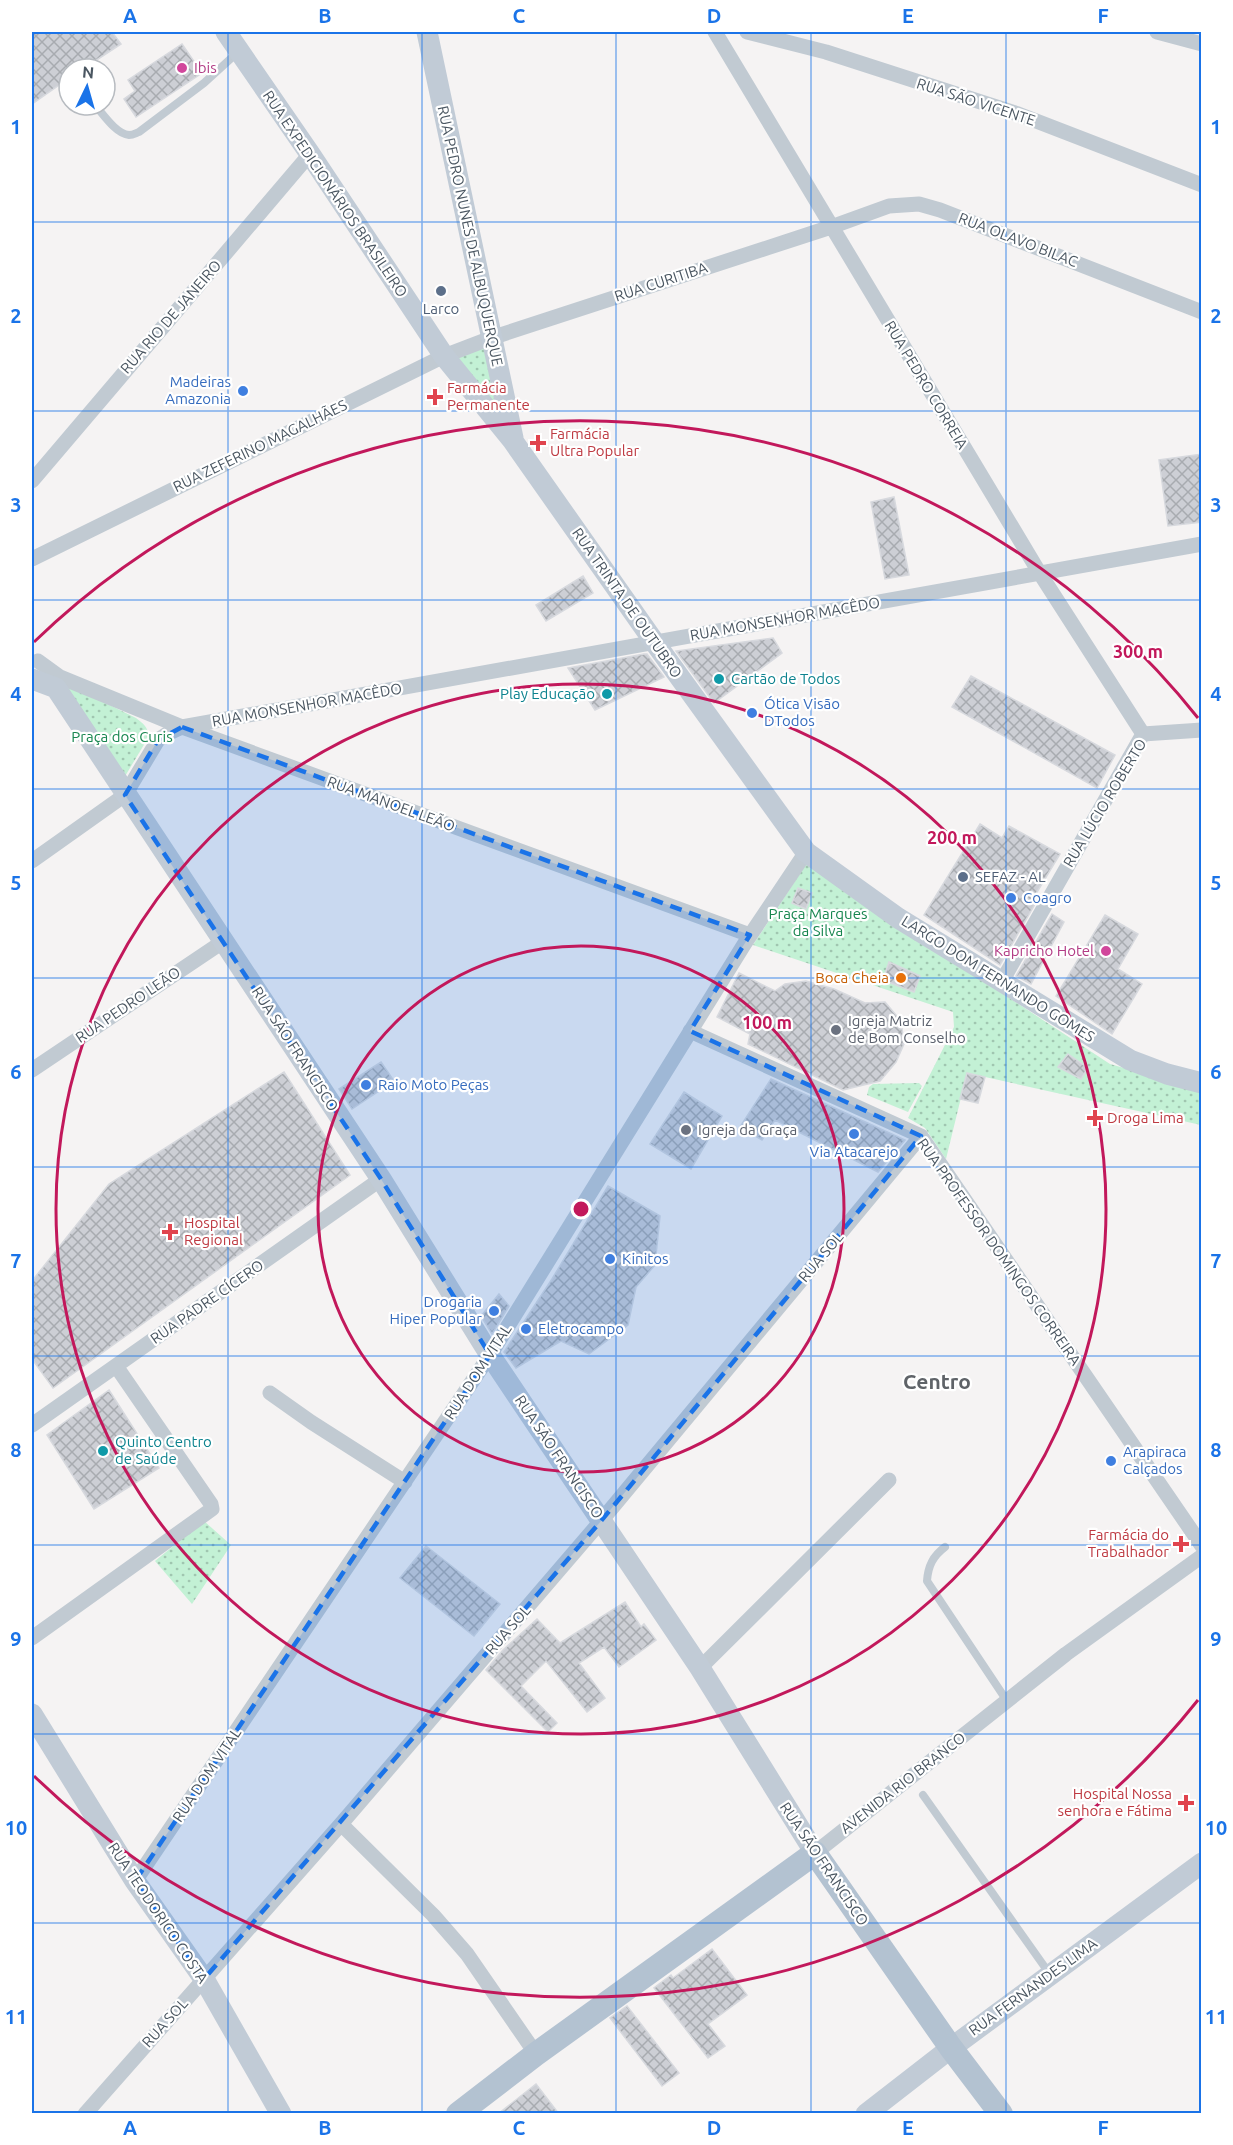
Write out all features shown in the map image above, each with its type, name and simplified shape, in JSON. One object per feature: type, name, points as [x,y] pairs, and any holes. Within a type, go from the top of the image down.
[{"type":"main road","name":"RUA SÃO FRANCISCO","points":[[814,1853],[1000,2114]]},
{"type":"main road","name":"AVENIDA RIO BRANCO","points":[[458,2114],[536,2054],[814,1853]]},
{"type":"street","name":"RUA EXPEDICIONÁRIOS BRASILEIRO","points":[[226,32],[444,356]]},
{"type":"street","name":"RUA PEDRO NUNES DE ALBUQUERQUE","points":[[427,32],[513,441]]},
{"type":"street","name":"RUA PEDRO CORREIA","points":[[715,32],[1039,572],[1143,734]]},
{"type":"street","name":"RUA SÃO VICENTE","points":[[747,32],[826,52],[1018,114],[1202,184]]},
{"type":"street","points":[[1157,32],[1202,44]]},
{"type":"street","name":"RUA RIO DE JANEIRO","points":[[32,480],[310,154]]},
{"type":"street","name":"RUA OLAVO BILAC","points":[[831,227],[889,206],[920,204],[1202,312]]},
{"type":"street","name":"RUA CURITIBA","points":[[491,338],[831,227]]},
{"type":"street","name":"RUA ZEFERINO MAGALHÃES","points":[[32,559],[444,356],[491,338]]},
{"type":"street","name":"RUA TRINTA DE OUTUBRO","points":[[444,356],[513,441],[806,852]]},
{"type":"street","name":"RUA MONSENHOR MACÊDO","points":[[125,795],[158,740],[182,727],[1202,544]]},
{"type":"street","name":"RUA MANOEL LEÃO","points":[[34,664],[182,727],[750,935]]},
{"type":"street","name":"RUA SÃO FRANCISCO","points":[[34,664],[56,688],[381,1179],[490,1355],[700,1668],[814,1853]]},
{"type":"street","name":"RUA LÚCIO ROBERTO","points":[[1001,983],[1143,734],[1202,730]]},
{"type":"street","points":[[32,861],[125,795]]},
{"type":"street","name":"RUA DOM VITAL","points":[[135,1881],[490,1355],[750,935],[806,852]]},
{"type":"street","name":"LARGO DOM FERNANDO GOMES","points":[[806,852],[898,918],[1130,1060],[1167,1074],[1202,1083]]},
{"type":"street","name":"RUA PEDRO LEÃO","points":[[32,1070],[224,940]]},
{"type":"street","name":"RUA PROFESSOR DOMINGOS CORREIRA","points":[[690,1031],[921,1136],[1202,1546]]},
{"type":"street","name":"RUA SOL","points":[[85,2114],[341,1824],[602,1521],[921,1136]]},
{"type":"street","name":"RUA PADRE CÍCERO","points":[[32,1425],[381,1179]]},
{"type":"street","points":[[32,1638],[212,1509],[211,1504],[116,1366]]},
{"type":"street","points":[[270,1393],[405,1482]]},
{"type":"street","points":[[700,1668],[889,1480]]},
{"type":"street","name":"AVENIDA RIO BRANCO","points":[[814,1853],[1066,1654],[1202,1556]]},
{"type":"street","name":"RUA TEODORICO COSTA","points":[[32,1714],[135,1881],[204,1979],[281,2114]]},
{"type":"street","points":[[341,1824],[433,1915],[467,1954],[536,2054]]},
{"type":"street","name":"RUA FERNANDES LIMA","points":[[866,2114],[951,2048],[1202,1863]]},
{"type":"lane","points":[[106,117],[122,132],[129,135],[140,132],[204,83],[239,51]]},
{"type":"lane","points":[[945,1547],[927,1568],[927,1581],[1007,1701]]},
{"type":"lane","points":[[923,1795],[1050,1975]]},
{"type":"highlighted area","points":[[182,727],[750,935],[690,1031],[921,1136],[601,1521],[204,1979],[135,1881],[490,1355],[381,1179],[125,795],[158,740]]},
{"type":"green space","points":[[491,338],[513,441],[444,356]]},
{"type":"green space","name":"Praça dos Curis","points":[[51,676],[136,718],[145,726],[148,738],[124,778]]},
{"type":"green space","name":"Praça Marques da Silva","points":[[807,863],[1110,1064],[1201,1090],[1201,1125],[967,1073],[946,1159],[925,1128],[908,1118],[954,1027],[953,1012],[753,945]]},
{"type":"green space","points":[[919,1083],[922,1086],[908,1112],[867,1095],[869,1087],[873,1084]]},
{"type":"green space","points":[[204,1521],[231,1545],[192,1604],[155,1561]]},
{"type":"building","points":[[32,32],[112,32],[121,44],[101,57],[57,57],[57,86],[32,104]]},
{"type":"building","points":[[182,44],[202,73],[136,117],[124,99],[135,91],[128,80]]},
{"type":"building","points":[[1202,454],[1202,522],[1168,526],[1159,460]]},
{"type":"building","points":[[894,497],[909,575],[885,579],[871,502]]},
{"type":"building","points":[[583,576],[593,593],[546,621],[536,605]]},
{"type":"building","name":"Cartão de Todos","points":[[773,638],[782,653],[714,703],[676,651]]},
{"type":"building","name":"Play Educação","points":[[647,654],[664,677],[595,710],[568,668]]},
{"type":"building","points":[[971,676],[1115,755],[1097,788],[952,707]]},
{"type":"building","points":[[980,824],[1002,838],[1009,826],[1060,854],[1031,902],[1035,904],[1000,965],[924,915]]},
{"type":"building","points":[[798,888],[812,893],[806,909],[792,903]]},
{"type":"building","points":[[1052,914],[1064,922],[1031,984],[1016,976]]},
{"type":"building","name":"Kapricho Hotel","points":[[1105,915],[1138,934],[1118,969],[1142,984],[1112,1034],[1056,996]]},
{"type":"building","name":"Boca Cheia","points":[[889,962],[920,976],[914,992],[883,980]]},
{"type":"building","name":"Igreja Matriz de Bom Conselho","points":[[739,973],[775,991],[785,984],[806,981],[834,989],[865,1003],[885,1002],[901,1021],[904,1044],[896,1062],[880,1081],[843,1090],[748,1044],[750,1034],[717,1017]]},
{"type":"building","points":[[1068,1054],[1088,1068],[1081,1079],[1058,1067]]},
{"type":"building","name":"Raio Moto Peças","points":[[381,1062],[394,1081],[352,1109],[339,1089]]},
{"type":"building","name":"Hospital Regional","points":[[284,1072],[350,1175],[53,1388],[32,1359],[32,1281],[109,1184]]},
{"type":"building","points":[[967,1073],[985,1077],[978,1103],[960,1099]]},
{"type":"building","name":"Via Atacarejo","points":[[771,1079],[905,1140],[878,1172],[775,1120],[762,1140],[740,1127]]},
{"type":"building","name":"Igreja da Graça","points":[[684,1092],[722,1116],[691,1169],[650,1144]]},
{"type":"building","name":"Kinitos","points":[[608,1186],[660,1216],[655,1265],[636,1287],[628,1325],[589,1354],[561,1341],[516,1368],[504,1352],[552,1279]]},
{"type":"building","name":"Drogaria Hiper Popular","points":[[499,1294],[509,1306],[492,1334],[481,1316]]},
{"type":"building","name":"Quinto Centro de Saúde","points":[[109,1390],[159,1468],[94,1509],[47,1435]]},
{"type":"building","points":[[426,1546],[500,1604],[474,1636],[400,1578]]},
{"type":"building","points":[[625,1602],[641,1627],[644,1624],[656,1640],[619,1667],[604,1647],[579,1663],[605,1698],[587,1712],[546,1661],[521,1686],[557,1723],[548,1732],[486,1670],[503,1650],[537,1619],[560,1643]]},
{"type":"building","points":[[712,1949],[747,1995],[708,2024],[725,2046],[708,2058],[654,1988],[671,1975],[673,1978]]},
{"type":"building","points":[[627,2006],[679,2073],[662,2086],[610,2018]]},
{"type":"building","points":[[536,2084],[559,2114],[498,2114]]},
{"type":"place","name":"Ibis","points":[[182,68]]},
{"type":"place","name":"Larco","points":[[441,291]]},
{"type":"place","name":"Madeiras Amazonia","points":[[243,391]]},
{"type":"place","name":"Farmácia Permanente","points":[[435,397]]},
{"type":"place","name":"Farmácia Ultra Popular","points":[[538,443]]},
{"type":"place","name":"Cartão de Todos","points":[[719,679]]},
{"type":"place","name":"Play Educação","points":[[607,694]]},
{"type":"place","name":"Ótica Visão DTodos","points":[[752,713]]},
{"type":"place","name":"SEFAZ - AL","points":[[963,877]]},
{"type":"place","name":"Coagro","points":[[1011,898]]},
{"type":"place","name":"Kapricho Hotel","points":[[1106,951]]},
{"type":"place","name":"Boca Cheia","points":[[901,978]]},
{"type":"place","name":"Igreja Matriz de Bom Conselho","points":[[836,1030]]},
{"type":"place","name":"Raio Moto Peças","points":[[366,1085]]},
{"type":"place","name":"Droga Lima","points":[[1095,1118]]},
{"type":"place","name":"Igreja da Graça","points":[[686,1130]]},
{"type":"place","name":"Via Atacarejo","points":[[854,1134]]},
{"type":"place","name":"Hospital Regional","points":[[170,1232]]},
{"type":"place","name":"Kinitos","points":[[610,1259]]},
{"type":"place","name":"Drogaria Hiper Popular","points":[[494,1311]]},
{"type":"place","name":"Eletrocampo","points":[[526,1329]]},
{"type":"place","name":"Quinto Centro de Saúde","points":[[103,1451]]},
{"type":"place","name":"Arapiraca Calçados","points":[[1111,1461]]},
{"type":"place","name":"Farmácia do Trabalhador","points":[[1181,1544]]},
{"type":"place","name":"Hospital Nossa senhora e Fátima","points":[[1186,1803]]},
{"type":"district","name":"Centro","points":[[937,1382]]}]
